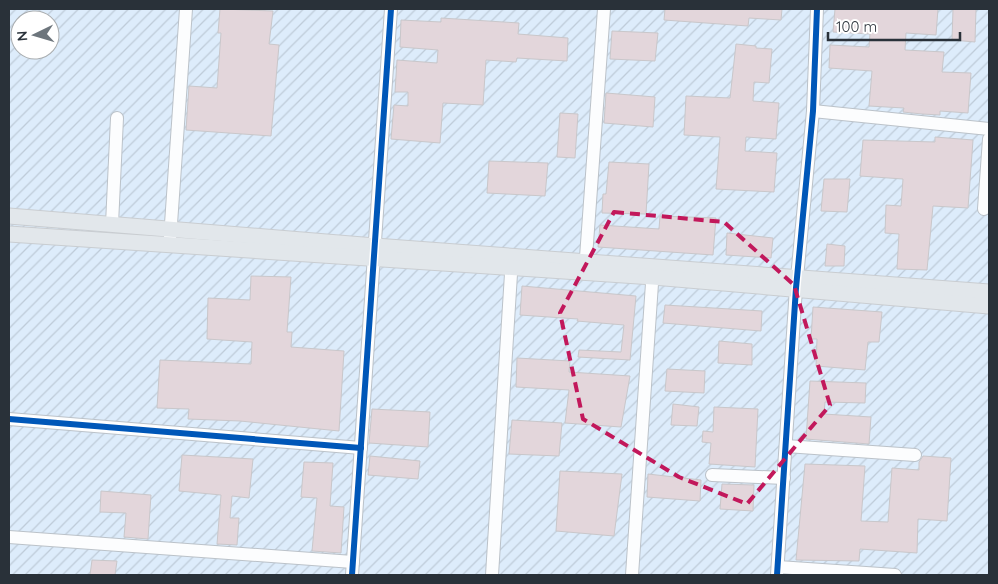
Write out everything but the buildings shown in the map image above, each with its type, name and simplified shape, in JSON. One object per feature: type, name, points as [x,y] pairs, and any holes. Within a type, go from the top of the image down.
[{"type":"main road","points":[[9,216],[170,229],[207,240]]},
{"type":"main road","points":[[9,234],[169,244],[207,240],[585,266],[927,294],[989,306]]},
{"type":"main road","points":[[927,294],[989,292]]},
{"type":"street","points":[[169,244],[186,9]]},
{"type":"street","points":[[9,537],[353,569],[391,9]]},
{"type":"street","points":[[585,266],[604,9]]},
{"type":"street","points":[[817,9],[813,111],[797,283],[777,571],[895,575]]},
{"type":"street","points":[[813,111],[989,129]]},
{"type":"street","points":[[112,224],[117,118]]},
{"type":"street","points":[[984,209],[989,139]]},
{"type":"street","points":[[492,575],[512,262]]},
{"type":"street","points":[[632,575],[653,271]]},
{"type":"street","points":[[9,419],[361,448]]},
{"type":"street","points":[[786,446],[915,455]]},
{"type":"street","points":[[712,475],[784,478]]},
{"type":"highlighted area","points":[[614,212],[724,222],[794,285],[830,405],[747,504],[679,477],[583,419],[560,313]]},
{"type":"shaded area","points":[[9,9],[989,9],[989,575],[9,575]]},
{"type":"cycle path","points":[[352,575],[391,9]]},
{"type":"cycle path","points":[[777,575],[796,288],[813,111],[817,9]]},
{"type":"cycle path","points":[[9,419],[361,448]]}]
